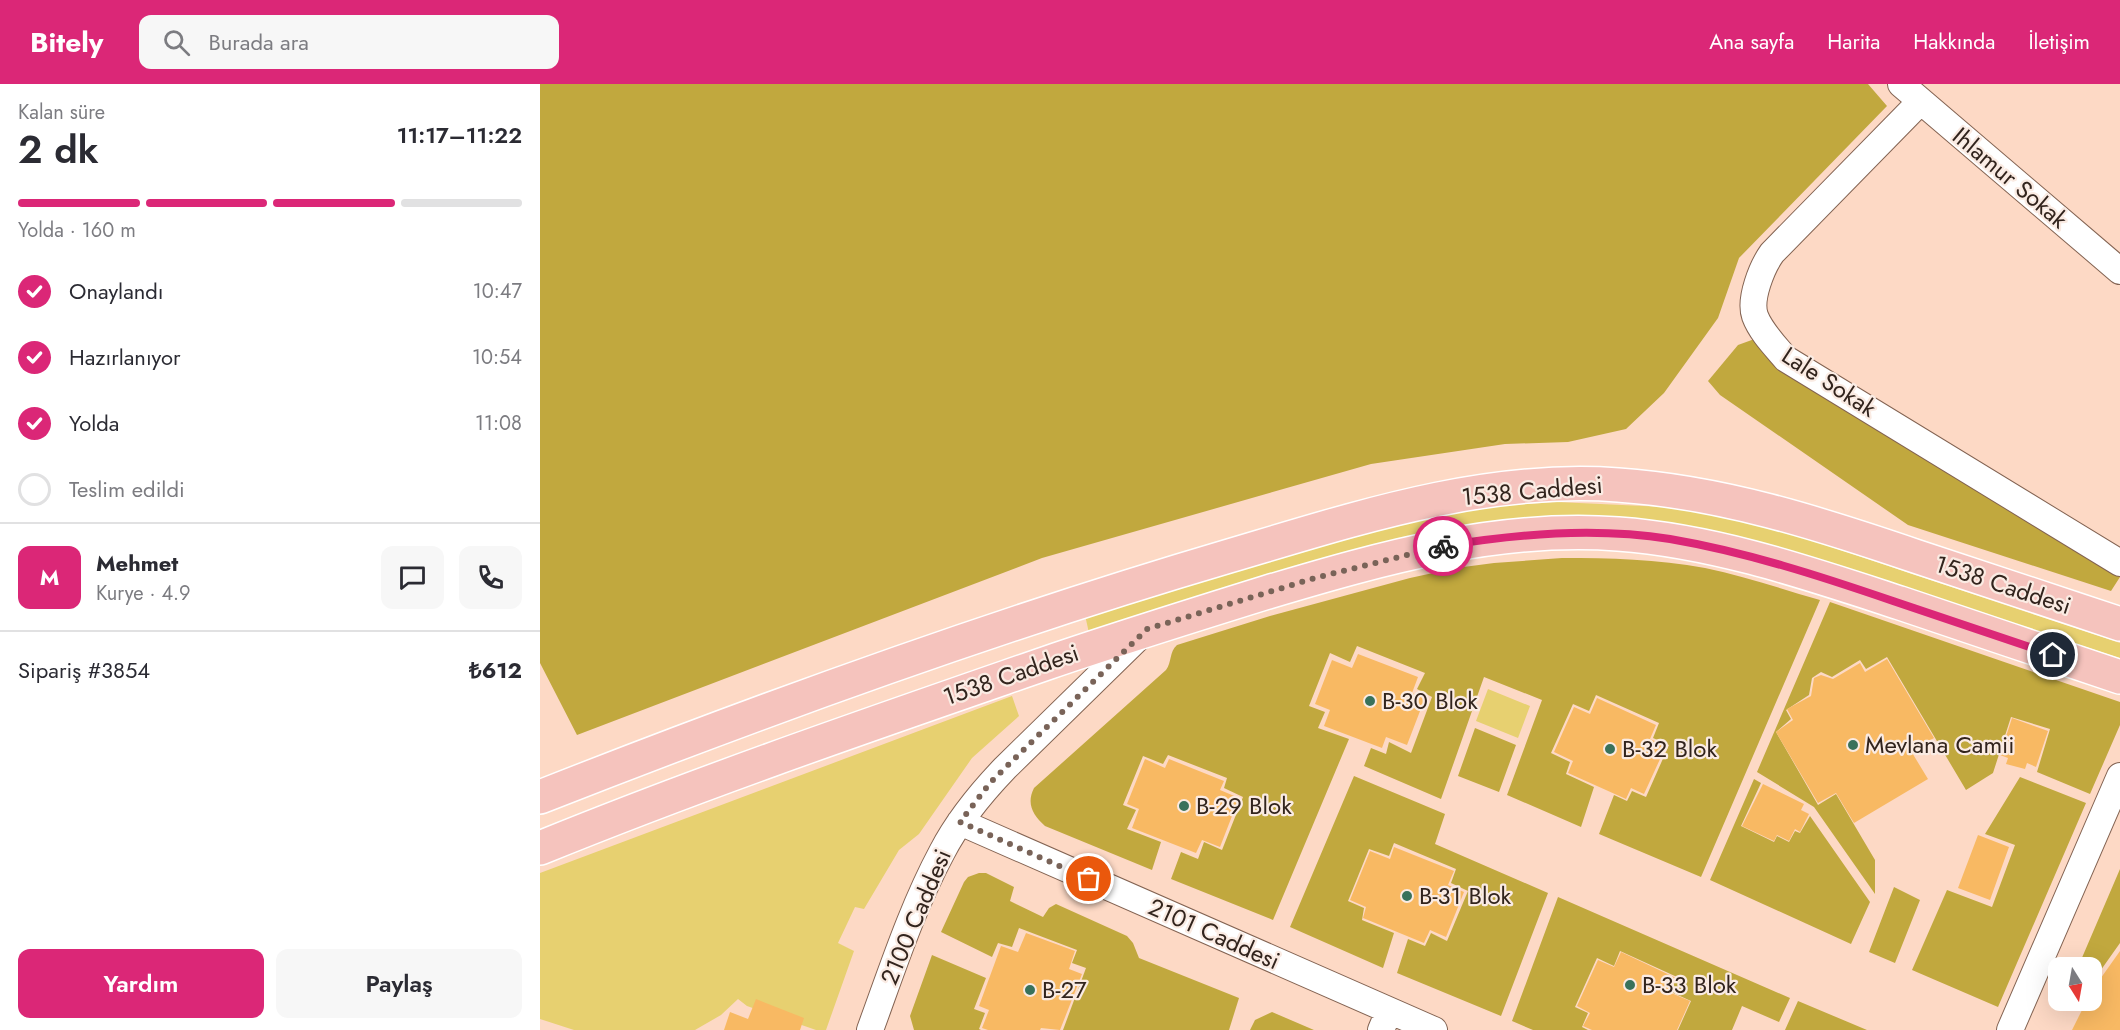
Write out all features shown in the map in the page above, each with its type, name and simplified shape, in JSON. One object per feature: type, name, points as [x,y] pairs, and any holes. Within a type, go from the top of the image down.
[{"type":"main road","name":"1538 Caddesi","points":[[540,797],[670,746],[901,663],[1123,587],[1357,518],[1478,493],[1529,486],[1615,484],[1723,499],[1793,516],[2120,624]]},
{"type":"main road","name":"1538 Caddesi","points":[[540,848],[642,806],[748,767],[1147,629],[1297,584],[1438,546],[1512,536],[1555,533],[1616,534],[1670,539],[1755,558],[1831,580],[2120,677]]},
{"type":"street","name":"Ihlamur Sokak","points":[[1901,84],[2120,272]]},
{"type":"street","name":"Lale Sokak","points":[[1920,102],[1772,253],[1762,267],[1754,315],[1767,338],[1786,359],[2120,563]]},
{"type":"street","name":"2100 Caddesi","points":[[870,1030],[915,911],[942,851],[960,822],[990,783],[1147,629]]},
{"type":"street","points":[[2010,1030],[2113,812],[2120,776]]},
{"type":"street","name":"2101 Caddesi","points":[[960,822],[1385,1020],[1434,1030]]},
{"type":"shaded area","points":[[540,84],[1868,84],[1887,106],[1739,258],[1718,318],[1664,393],[1626,429],[1568,442],[1505,444],[1371,464],[1042,558],[577,735],[540,663]]},
{"type":"shaded area","points":[[1760,337],[2120,570],[2120,577],[2111,591],[1908,525],[1720,395],[1708,381],[1738,345]]},
{"type":"shaded area","points":[[1557,502],[1665,507],[1774,528],[2120,643],[2120,658],[1782,549],[1685,525],[1641,521],[1381,544],[1219,589],[1089,633],[1085,615],[1357,533],[1498,506]]},
{"type":"shaded area","points":[[1562,558],[1634,560],[1687,565],[1734,575],[1820,600],[1701,877],[1599,834],[1614,795],[1627,801],[1632,791],[1646,797],[1669,745],[1653,738],[1659,723],[1596,695],[1589,711],[1573,704],[1551,753],[1570,762],[1566,774],[1594,787],[1581,827],[1507,795],[1542,700],[1484,677],[1441,799],[1364,766],[1371,748],[1386,754],[1389,742],[1411,753],[1432,697],[1417,689],[1425,673],[1357,646],[1350,662],[1330,653],[1309,706],[1325,712],[1318,728],[1349,739],[1273,920],[1171,879],[1181,852],[1198,859],[1204,842],[1222,850],[1243,797],[1224,788],[1227,778],[1168,755],[1163,764],[1143,756],[1123,805],[1136,810],[1127,829],[1161,842],[1152,870],[1045,826],[1032,809],[1031,799],[1034,788],[1166,670],[1177,645],[1270,616],[1410,578],[1494,563]]},
{"type":"shaded area","points":[[1830,602],[2120,702],[2120,725],[2090,794],[2037,772],[2050,729],[2011,717],[1993,773],[1966,790],[1887,657],[1866,669],[1860,660],[1832,677],[1821,672],[1812,678],[1809,695],[1786,710],[1791,719],[1776,732],[1818,805],[1836,794],[1875,860],[1875,894],[1814,807],[1757,772]]},
{"type":"shaded area","points":[[1488,689],[1530,706],[1518,738],[1476,721]]},
{"type":"shaded area","points":[[1012,696],[1019,716],[972,758],[919,834],[899,850],[864,909],[855,907],[838,943],[854,951],[826,1030],[816,1030],[747,1006],[738,999],[721,1015],[695,1030],[574,1030],[540,1019],[540,873]]},
{"type":"shaded area","points":[[1475,728],[1516,745],[1499,792],[1458,776]]},
{"type":"shaded area","points":[[1354,776],[1445,814],[1435,844],[1548,893],[1501,1016],[1397,973],[1408,939],[1425,946],[1431,933],[1447,941],[1468,891],[1451,883],[1456,869],[1394,843],[1389,856],[1369,849],[1348,901],[1364,908],[1362,920],[1394,933],[1383,968],[1290,927]]},
{"type":"shaded area","points":[[2020,777],[2086,803],[1998,1007],[1912,970],[1947,890],[1992,907],[2015,845],[1985,834]]},
{"type":"shaded area","points":[[1754,779],[1761,783],[1741,826],[1774,842],[1777,836],[1789,842],[1795,831],[1800,833],[1810,816],[1870,902],[1851,944],[1710,880]]},
{"type":"shaded area","points":[[2120,869],[2120,943],[2102,968],[2102,957],[2082,957]]},
{"type":"shaded area","points":[[986,873],[1014,887],[1010,901],[1043,917],[1049,908],[1056,904],[1127,936],[1133,943],[1139,958],[1239,998],[1229,1030],[1063,1030],[1086,968],[1072,963],[1077,950],[1019,928],[1012,947],[998,943],[992,957],[941,932],[964,882],[968,877]]},
{"type":"shaded area","points":[[1894,887],[1920,900],[1895,963],[1869,952]]},
{"type":"shaded area","points":[[1558,897],[1790,998],[1779,1022],[1742,1006],[1732,1030],[1678,1030],[1691,1001],[1671,992],[1677,977],[1620,951],[1614,966],[1597,958],[1575,1007],[1588,1013],[1582,1027],[1588,1030],[1533,1030],[1512,1021]]},
{"type":"shaded area","points":[[932,955],[986,978],[974,1009],[985,1013],[979,1029],[981,1030],[914,1030],[910,1016]]},
{"type":"shaded area","points":[[1798,1001],[1867,1030],[1785,1030]]},
{"type":"shaded area","points":[[1272,1012],[1314,1030],[1250,1030],[1255,1020]]},
{"type":"building","name":"B-30 Blok","points":[[1358,654],[1418,677],[1412,693],[1425,698],[1407,745],[1386,737],[1382,748],[1324,726],[1330,710],[1315,704],[1332,660],[1352,668]]},
{"type":"building","name":"Mevlana Camii","points":[[1887,659],[1934,738],[1911,751],[1928,779],[1854,823],[1836,793],[1818,803],[1776,732],[1793,720],[1787,709],[1811,696],[1814,678],[1821,675],[1833,679],[1860,663],[1865,672]]},
{"type":"building","name":"B-32 Blok","points":[[1597,698],[1656,725],[1650,739],[1666,746],[1644,794],[1631,788],[1626,799],[1568,773],[1573,761],[1554,752],[1574,707],[1590,714]]},
{"type":"building","points":[[2012,718],[2048,731],[2036,767],[2027,763],[2025,769],[2006,764],[2008,758],[2000,755]]},
{"type":"building","name":"B-29 Blok","points":[[1145,759],[1165,768],[1169,759],[1224,781],[1220,790],[1239,798],[1220,847],[1202,840],[1196,853],[1132,828],[1139,809],[1127,804]]},
{"type":"building","points":[[1763,784],[1804,804],[1801,810],[1809,814],[1800,832],[1795,829],[1789,841],[1777,835],[1774,841],[1742,826]]},
{"type":"building","points":[[1978,835],[2009,847],[1990,900],[1958,888]]},
{"type":"building","name":"B-31 Blok","points":[[1394,847],[1454,871],[1448,885],[1464,892],[1446,937],[1430,930],[1424,943],[1363,918],[1366,907],[1350,900],[1370,851],[1390,859]]},
{"type":"building","name":"B-27","points":[[1026,933],[1075,951],[1069,969],[1082,974],[1060,1030],[1041,1028],[1040,1030],[988,1030],[982,1028],[989,1010],[979,1006],[1001,946],[1018,952]]},
{"type":"building","points":[[2120,951],[2120,1030],[2072,1030],[2082,1011],[2102,1011],[2102,976]]},
{"type":"building","name":"B-33 Blok","points":[[1621,952],[1676,978],[1669,992],[1690,1001],[1677,1030],[1592,1030],[1583,1026],[1590,1013],[1577,1006],[1598,960],[1614,967]]},
{"type":"building","points":[[756,999],[804,1018],[800,1030],[724,1030],[730,1012],[748,1019]]},
{"type":"way so far","points":[[1089,879],[960,822],[990,783],[1147,629],[1368,563],[1443,546]]},
{"type":"place","name":"B-30 Blok","points":[[1370,701]]},
{"type":"place","name":"Mevlana Camii","points":[[1853,745]]},
{"type":"place","name":"B-32 Blok","points":[[1610,749]]},
{"type":"place","name":"B-29 Blok","points":[[1184,806]]},
{"type":"place","name":"B-31 Blok","points":[[1407,896]]},
{"type":"place","name":"B-33 Blok","points":[[1630,985]]},
{"type":"place","name":"B-27","points":[[1030,990]]},
{"type":"route","points":[[1443,546],[1491,538],[1555,533],[1616,534],[1670,539],[1755,558],[1831,580],[2053,655]]}]
